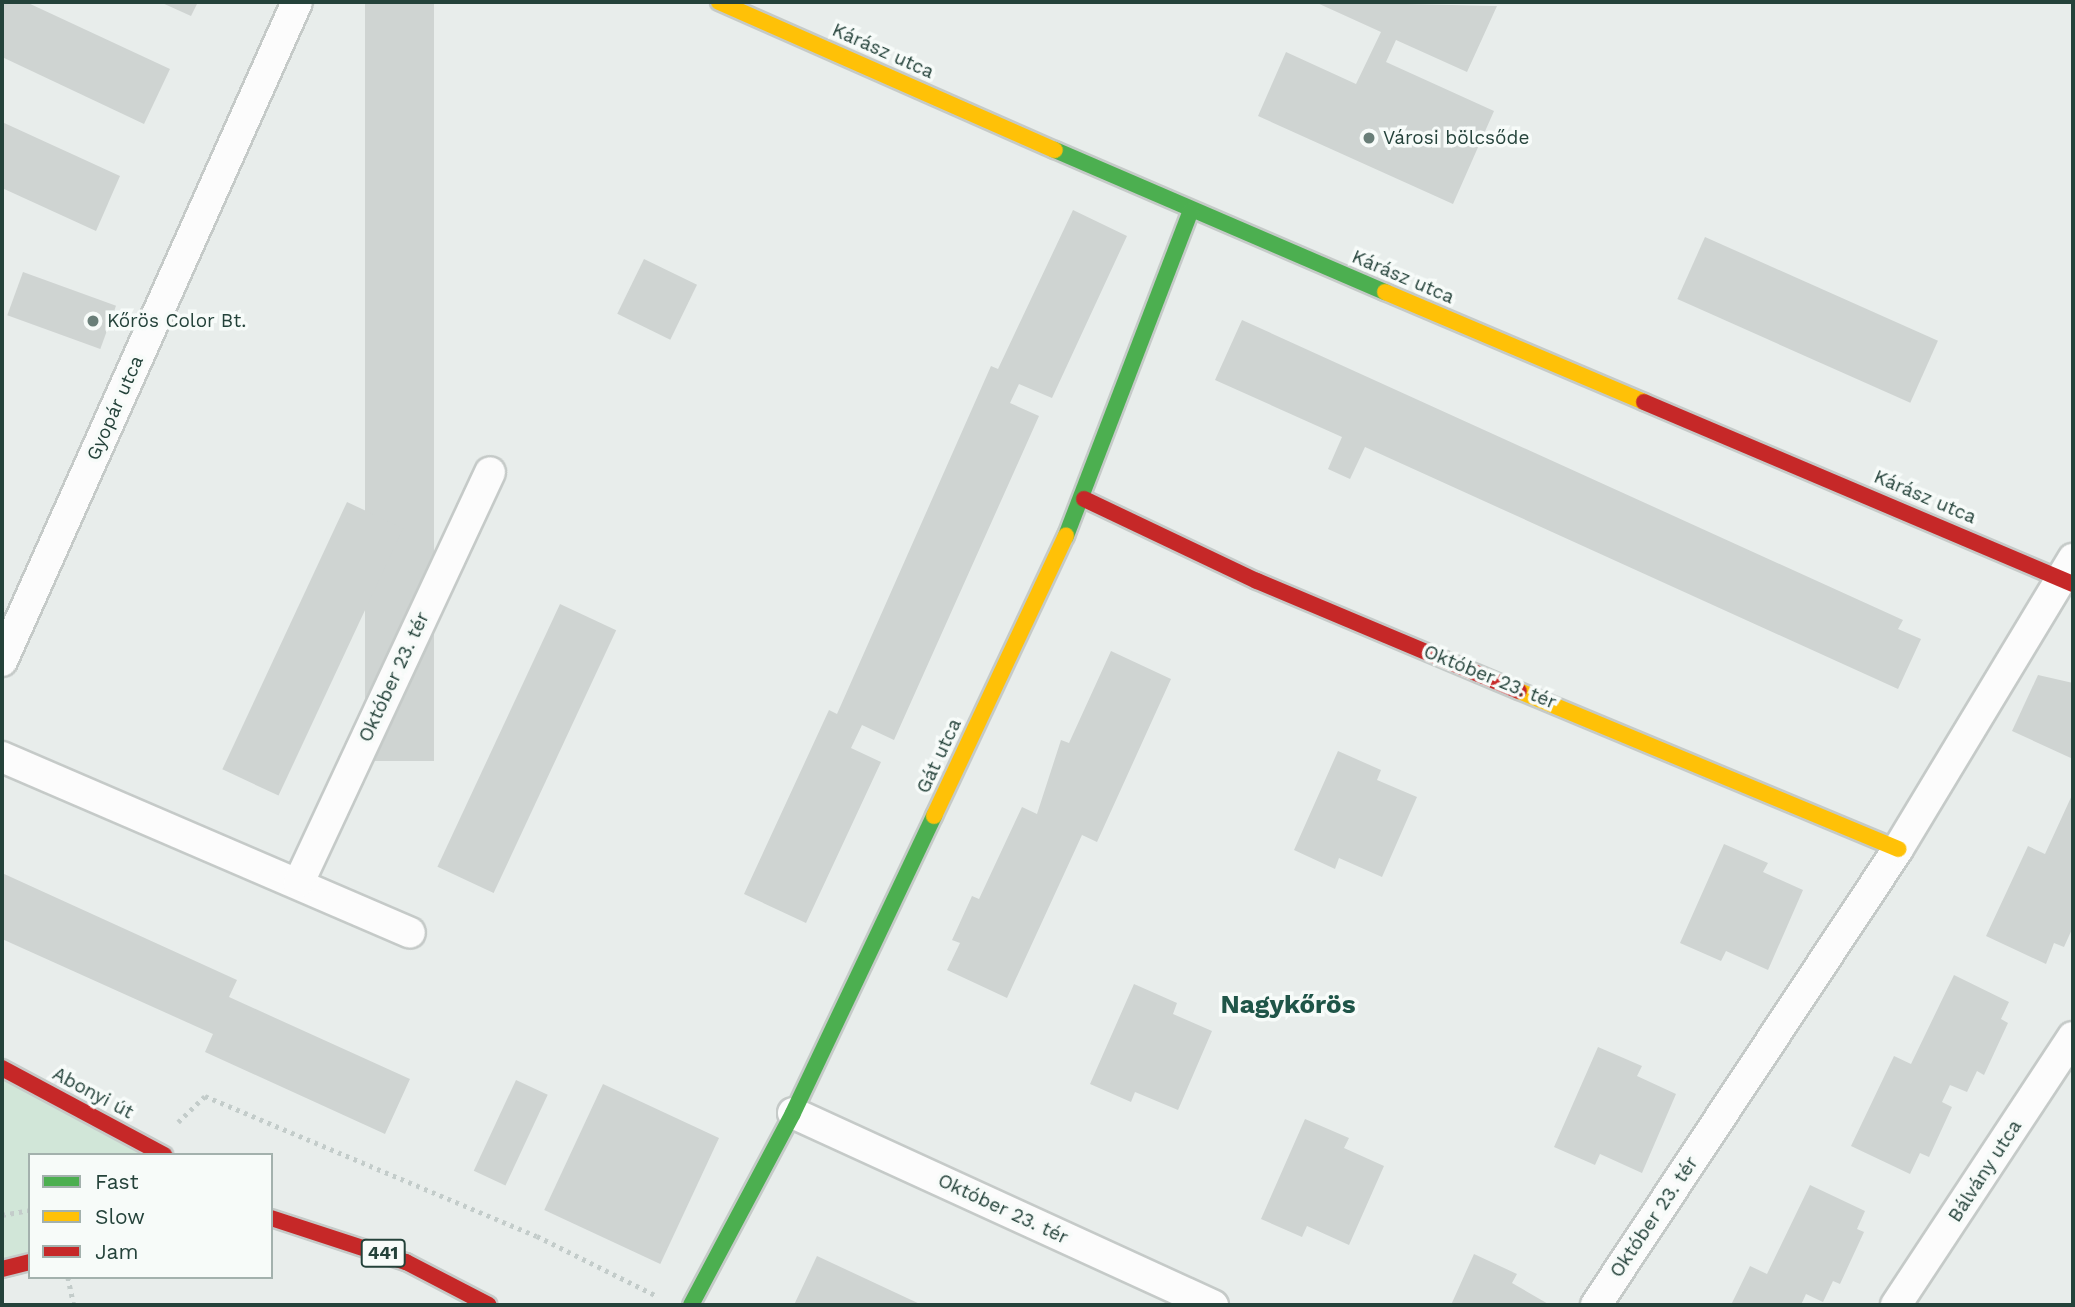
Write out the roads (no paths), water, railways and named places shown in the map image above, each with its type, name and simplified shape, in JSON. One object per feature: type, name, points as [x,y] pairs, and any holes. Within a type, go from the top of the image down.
[{"type":"street","name":"Gyopár utca","points":[[2,661],[297,2]]},
{"type":"street","name":"Kárász utca","points":[[719,2],[753,8],[1191,210],[2069,574]]},
{"type":"street","name":"Gát utca","points":[[691,1305],[793,1113],[1084,499],[1191,210]]},
{"type":"street","name":"Október 23. tér","points":[[299,882],[490,472]]},
{"type":"street","name":"Október 23. tér","points":[[1084,499],[1257,581],[1898,849]]},
{"type":"street","name":"Október 23. tér","points":[[1596,1305],[1898,849],[2069,574]]},
{"type":"street","points":[[2,757],[299,882],[410,933]]},
{"type":"street","name":"Bálvány utca","points":[[1896,1305],[2073,1037]]},
{"type":"street","name":"Abonyi út","points":[[2,1068],[158,1152]]},
{"type":"street","name":"Október 23. tér","points":[[793,1113],[1213,1305]]},
{"type":"street","name":"441","points":[[273,1219],[406,1262],[489,1305]]},
{"type":"street","points":[[2,1269],[28,1262]]},
{"type":"place","name":"Városi bölcsőde","points":[[1369,138]]},
{"type":"place","name":"Kőrös Color Bt.","points":[[93,321]]},
{"type":"district","name":"Nagykőrös","points":[[1288,1005]]}]
